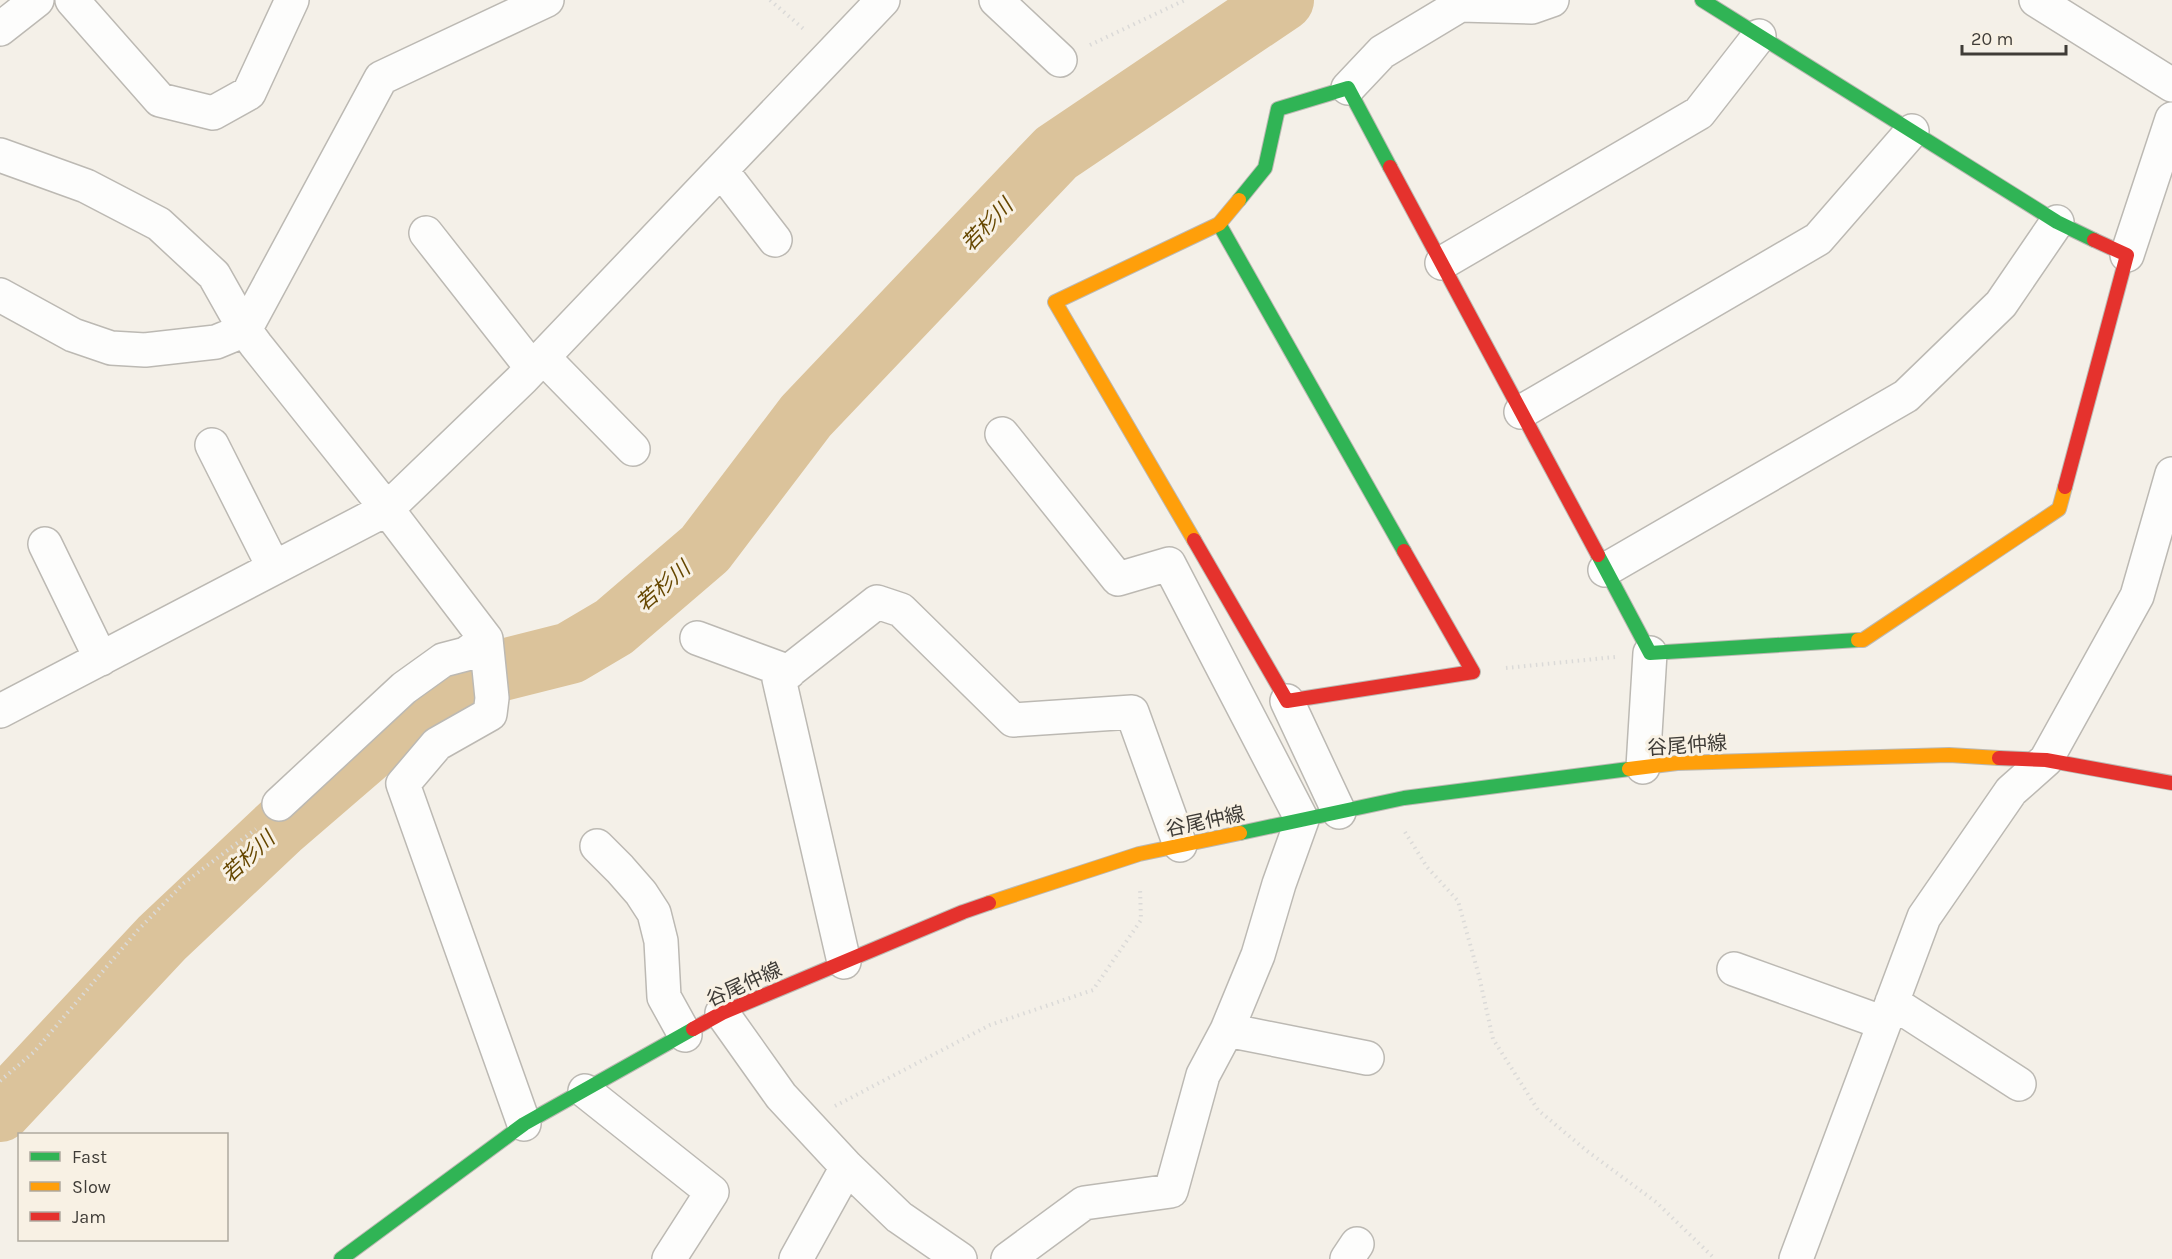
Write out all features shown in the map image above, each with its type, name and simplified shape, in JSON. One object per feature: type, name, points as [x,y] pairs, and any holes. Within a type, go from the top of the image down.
[{"type":"street","points":[[0,29],[37,0]]},
{"type":"street","points":[[72,0],[160,100],[213,113],[249,93],[292,0]]},
{"type":"street","points":[[0,295],[73,334],[111,348],[145,350],[216,342],[245,330],[381,78],[547,0]]},
{"type":"street","points":[[0,711],[387,509],[538,362],[883,0]]},
{"type":"street","points":[[996,0],[1060,60]]},
{"type":"street","points":[[1339,812],[1287,701],[1055,302],[1219,224],[1265,168],[1278,109],[1348,88],[1382,52],[1460,5],[1532,7],[1552,0]]},
{"type":"street","points":[[1702,0],[2057,222],[2127,255]]},
{"type":"street","points":[[2036,0],[2172,85]]},
{"type":"street","points":[[1442,263],[1699,112],[1759,36]]},
{"type":"street","points":[[1348,88],[1650,653],[1643,767]]},
{"type":"street","points":[[1650,653],[1863,640],[2059,509],[2127,255],[2172,118]]},
{"type":"street","points":[[1521,412],[1818,239],[1912,131]]},
{"type":"street","points":[[0,155],[86,186],[159,224],[214,275],[245,330],[387,509],[486,639],[492,698],[490,714],[437,744],[403,784],[525,1124]]},
{"type":"street","points":[[721,170],[775,240]]},
{"type":"street","points":[[1605,570],[1906,396],[2001,304],[2057,222]]},
{"type":"street","points":[[1219,224],[1473,672],[1287,701]]},
{"type":"street","points":[[426,233],[538,362],[633,449]]},
{"type":"street","points":[[1002,434],[1118,579],[1169,564],[1302,820],[1279,884],[1258,955],[1227,1030],[1203,1076],[1171,1191],[1084,1203],[1008,1259]]},
{"type":"street","points":[[212,445],[274,568]]},
{"type":"street","points":[[1796,1259],[1924,917],[2011,791],[2046,760],[2137,596],[2172,474]]},
{"type":"street","points":[[45,544],[101,659]]},
{"type":"street","points":[[2137,596],[2164,584],[2172,556]]},
{"type":"street","points":[[844,962],[779,679],[877,602],[901,610],[1013,720],[1132,712],[1180,845]]},
{"type":"street","points":[[697,638],[789,672]]},
{"type":"street","points":[[279,804],[404,688],[443,660],[466,654],[486,639]]},
{"type":"street","name":"谷尾仲線","points":[[341,1259],[525,1124],[722,1013],[963,912],[1139,854],[1386,802],[1677,762],[1949,755],[2046,760],[2172,783]]},
{"type":"street","points":[[597,846],[641,893],[654,914],[661,941],[664,997],[685,1035]]},
{"type":"street","points":[[1734,969],[1888,1012],[2019,1084]]},
{"type":"street","points":[[722,1013],[781,1096],[847,1167],[899,1217],[960,1259]]},
{"type":"street","points":[[1227,1030],[1367,1058]]},
{"type":"street","points":[[585,1091],[712,1192],[669,1259]]},
{"type":"street","points":[[796,1259],[847,1167]]},
{"type":"path","points":[[770,0],[833,53]]},
{"type":"path","points":[[1060,60],[1185,0]]},
{"type":"path","points":[[1473,672],[1650,653]]},
{"type":"path","points":[[1386,802],[1427,867],[1458,901],[1479,975],[1493,1039],[1538,1110],[1587,1151],[1656,1202],[1715,1259]]},
{"type":"path","points":[[0,1081],[34,1052],[138,930],[184,883],[249,836],[279,804]]},
{"type":"path","points":[[805,1122],[990,1024],[1092,990],[1141,920],[1139,854]]},
{"type":"waterway","name":"若杉川","points":[[0,1111],[162,938],[281,826],[375,745],[467,679],[570,653],[614,627],[705,549],[806,416],[1056,153],[1283,0]]},
{"type":"traffic: fast","points":[[1702,0],[2057,222],[2094,240]]},
{"type":"traffic: fast","points":[[1239,200],[1265,168],[1278,109],[1348,88],[1390,167]]},
{"type":"traffic: fast","points":[[1219,224],[1404,551]]},
{"type":"traffic: fast","points":[[1598,555],[1650,653],[1858,640]]},
{"type":"traffic: fast","points":[[1240,833],[1404,798],[1629,769]]},
{"type":"traffic: fast","points":[[341,1259],[524,1124],[693,1029]]},
{"type":"traffic: slow","points":[[1194,540],[1055,302],[1219,224],[1239,200]]},
{"type":"traffic: slow","points":[[1858,640],[1863,640],[2059,509],[2065,487]]},
{"type":"traffic: slow","points":[[1629,769],[1677,763],[1949,755],[1999,758]]},
{"type":"traffic: slow","points":[[989,903],[1139,854],[1240,833]]},
{"type":"traffic: jam","points":[[1390,167],[1598,555]]},
{"type":"traffic: jam","points":[[2065,487],[2127,255],[2094,240]]},
{"type":"traffic: jam","points":[[1194,540],[1287,701],[1473,672],[1404,551]]},
{"type":"traffic: jam","points":[[1999,758],[2046,760],[2172,783]]},
{"type":"traffic: jam","points":[[693,1029],[722,1013],[989,903]]}]
